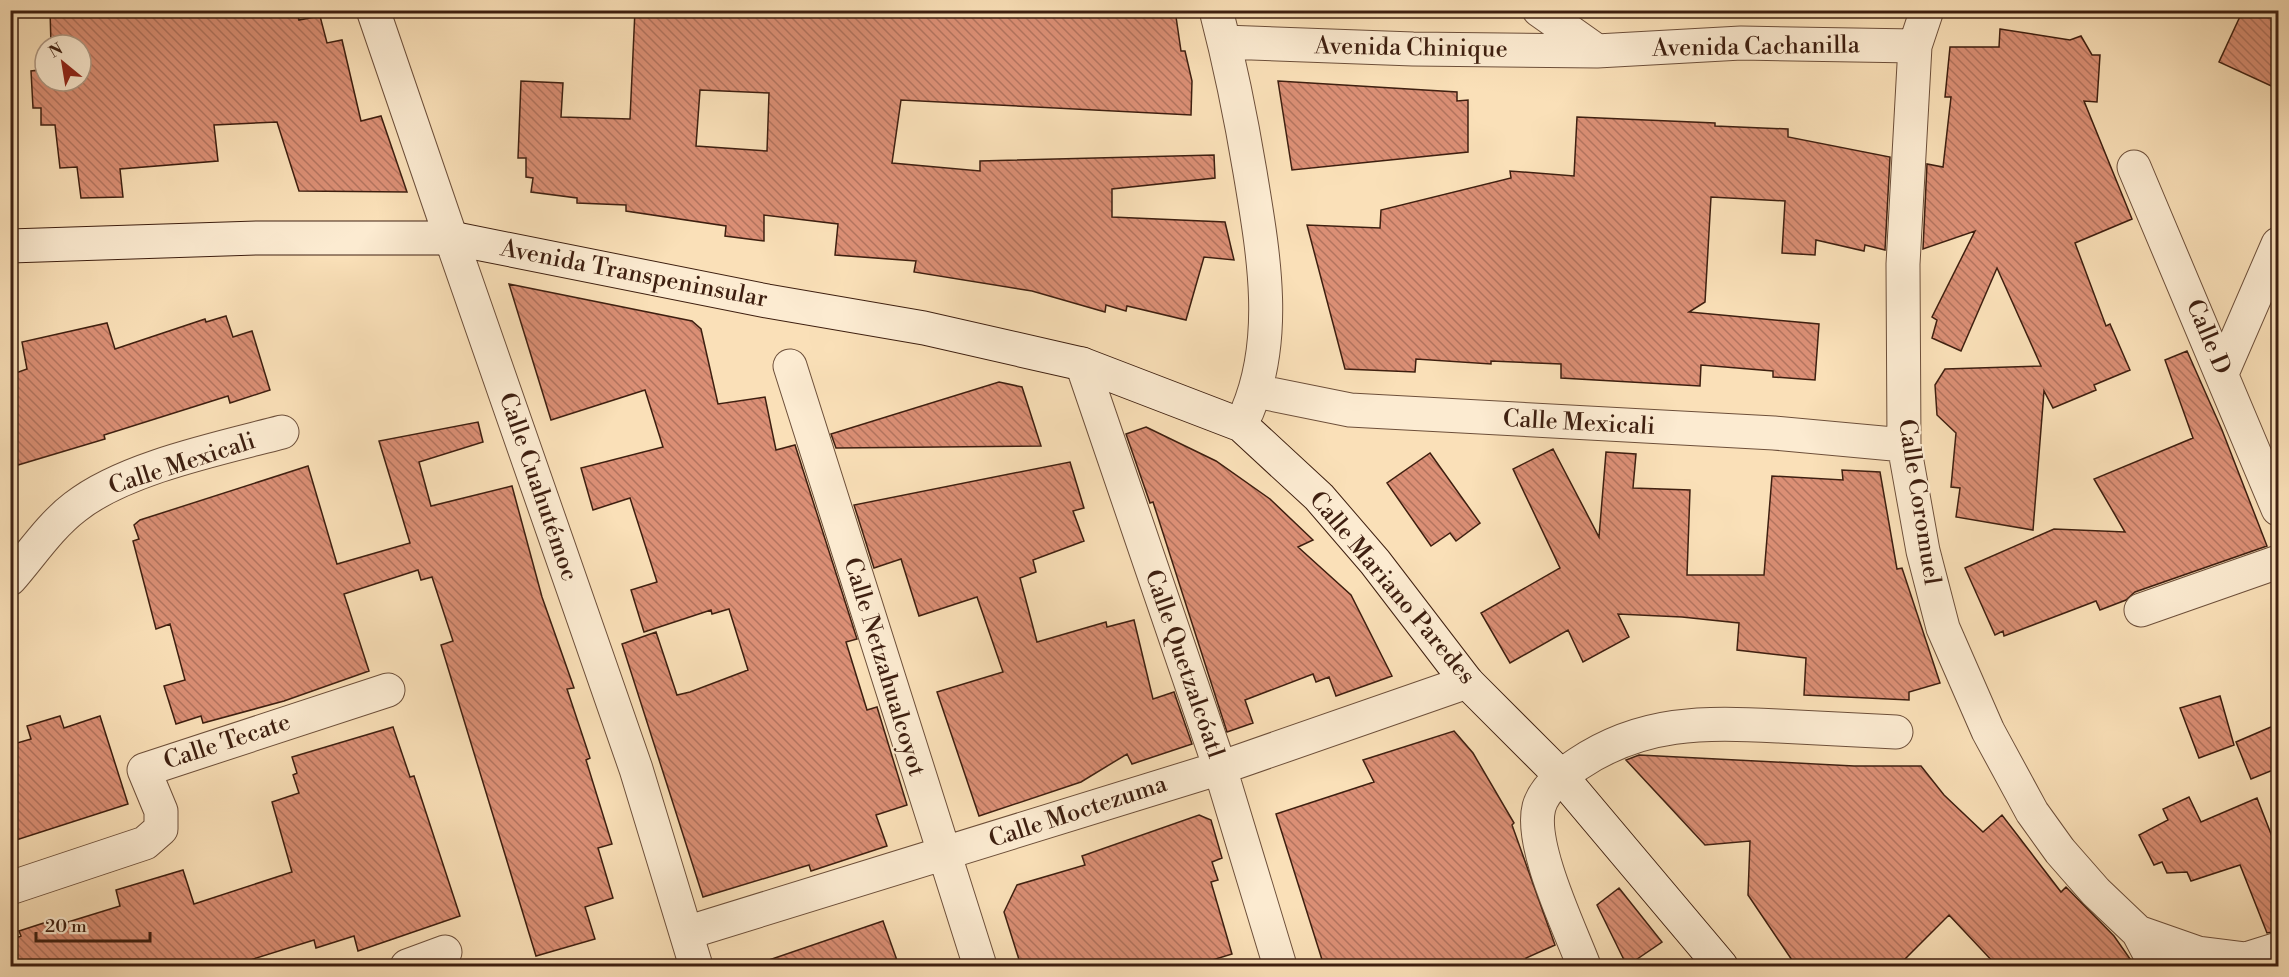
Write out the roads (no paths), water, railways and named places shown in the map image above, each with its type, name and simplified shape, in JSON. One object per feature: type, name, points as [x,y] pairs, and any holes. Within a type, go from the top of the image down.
[{"type":"street","name":"Calle Cuahutémoc","points":[[373,10],[636,769],[696,966]]},
{"type":"street","points":[[1216,10],[1262,242],[1267,319],[1256,391],[1241,425]]},
{"type":"street","points":[[1539,10],[1597,51]]},
{"type":"street","name":"Calle Coromuel","points":[[1927,10],[1915,46],[1903,264],[1904,445],[1923,551],[1943,628],[1988,731],[2032,812],[2060,850],[2096,892],[2138,932]]},
{"type":"street","name":"Avenida Chinique","points":[[1224,42],[1413,49],[1597,51]]},
{"type":"street","name":"Avenida Cachanilla","points":[[1597,51],[1741,43],[1915,46]]},
{"type":"street","name":"Calle D","points":[[2134,167],[2223,371],[2278,509]]},
{"type":"street","name":"Avenida Transpeninsular","points":[[10,246],[257,238],[451,238],[767,301],[924,328],[1082,364],[1241,425]]},
{"type":"street","points":[[2223,371],[2278,244]]},
{"type":"street","name":"Calle Quetzalcóatl","points":[[1082,364],[1220,768],[1280,966]]},
{"type":"street","name":"Calle Netzahualcoyot","points":[[790,366],[980,966]]},
{"type":"street","name":"Calle Mexicali","points":[[1256,391],[1350,410],[1774,434],[1904,445]]},
{"type":"street","name":"Calle Mariano Paredes","points":[[1241,425],[1319,497],[1375,562],[1467,682],[1560,775],[1721,966]]},
{"type":"street","name":"Calle Mexicali","points":[[10,579],[56,524],[74,507],[104,487],[196,455],[282,432]]},
{"type":"street","points":[[2140,610],[2278,562]]},
{"type":"street","name":"Calle Moctezuma","points":[[686,933],[1220,768],[1467,682]]},
{"type":"street","name":"Calle Tecate","points":[[10,888],[145,843],[161,829],[161,811],[144,770],[388,690]]},
{"type":"street","points":[[1584,966],[1543,857],[1538,834],[1539,806],[1560,775],[1602,748],[1636,735],[1680,725],[1717,722],[1896,732]]},
{"type":"street","points":[[2138,932],[2198,953],[2246,959],[2278,949]]},
{"type":"street","points":[[2138,932],[2156,966]]},
{"type":"street","points":[[407,966],[445,952]]}]
